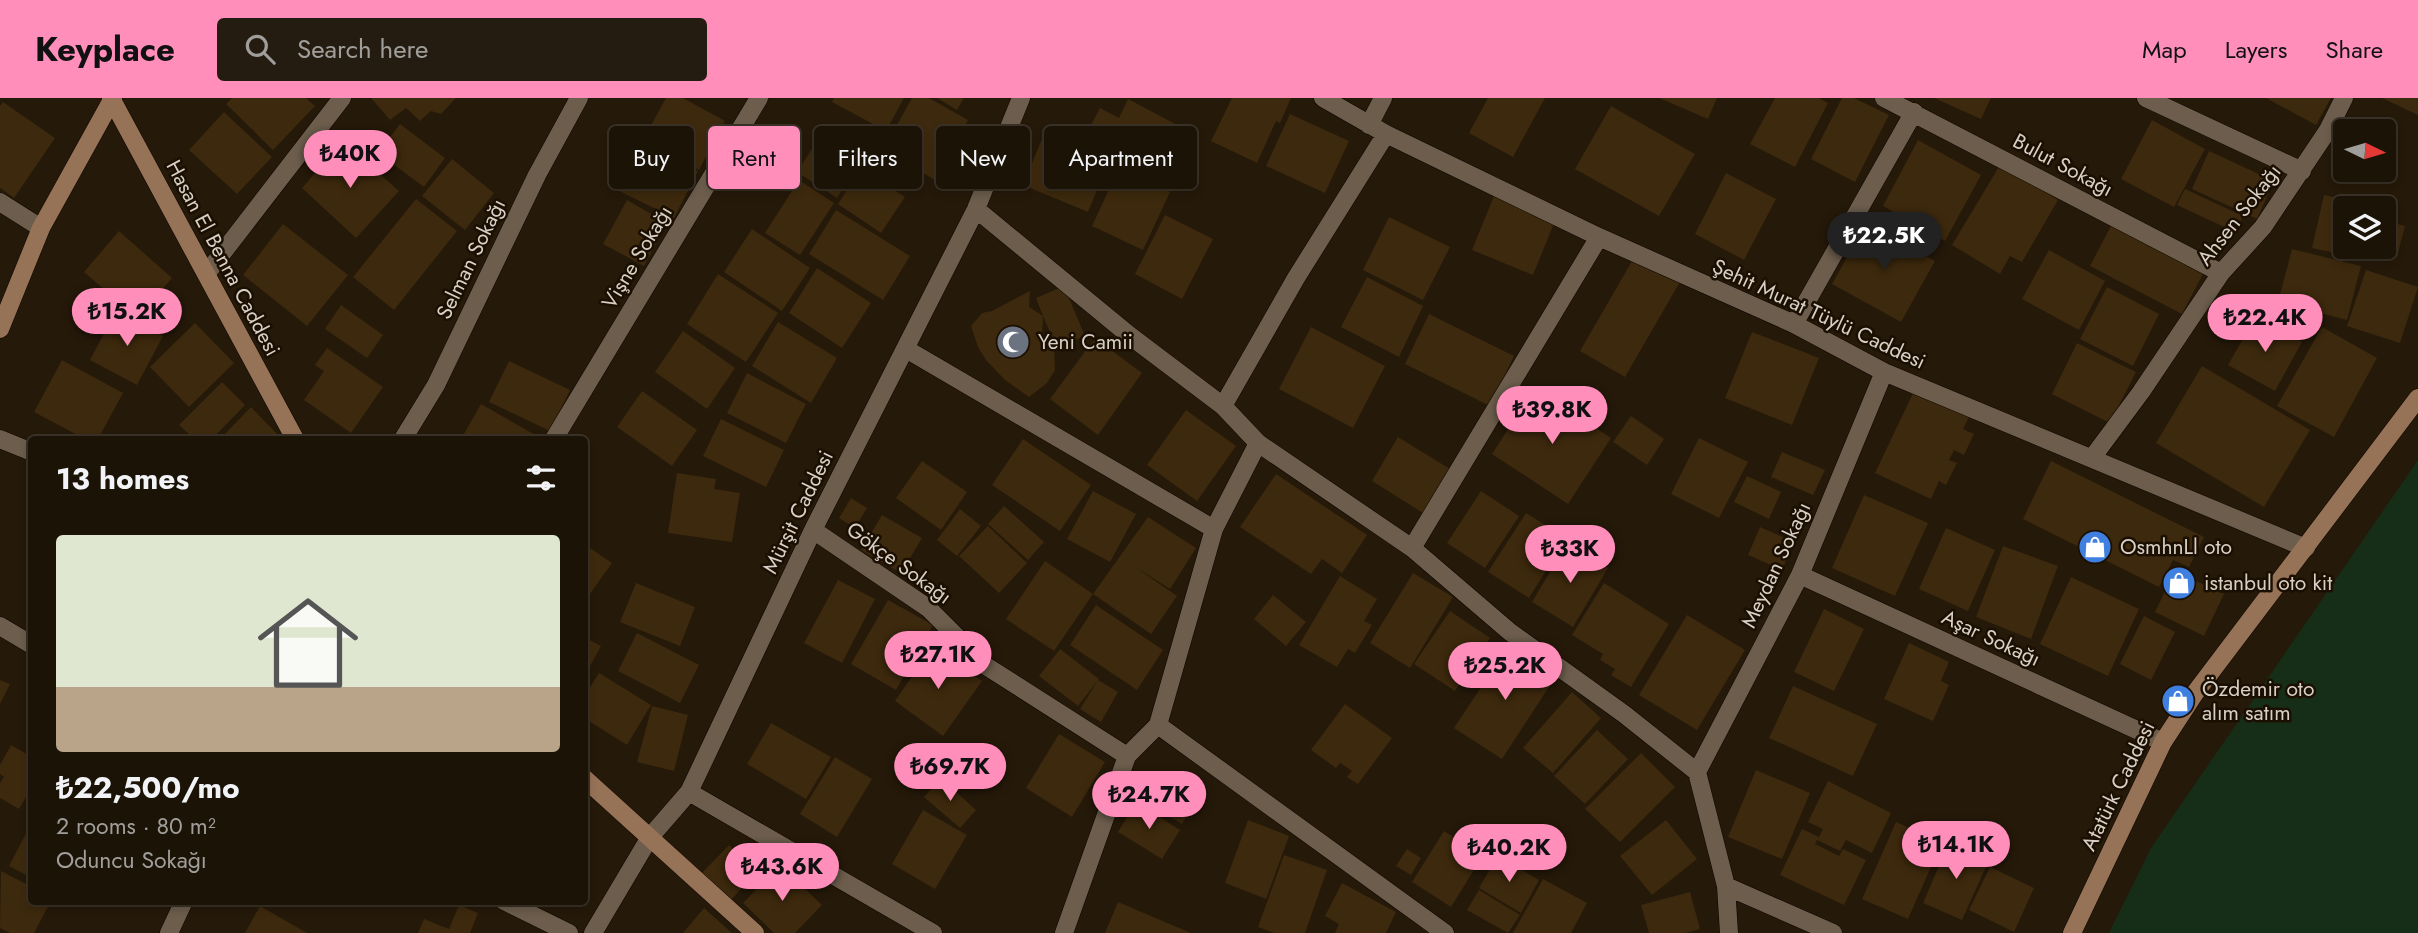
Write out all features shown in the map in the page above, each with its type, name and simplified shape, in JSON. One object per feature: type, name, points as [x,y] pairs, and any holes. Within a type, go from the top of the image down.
[{"type":"street","points":[[207,273],[342,98]]},
{"type":"street","name":"Selman Sokağı","points":[[405,436],[436,385],[537,175],[579,98]]},
{"type":"street","name":"Vişne Sokağı","points":[[556,436],[759,98]]},
{"type":"street","name":"Mürşit Caddesi","points":[[593,933],[650,837],[689,792],[813,530],[976,209],[1021,98]]},
{"type":"street","name":"Şehit Murat Tüylü Caddesi","points":[[1323,98],[1386,134],[1599,237],[1794,324],[1884,372],[2306,548]]},
{"type":"street","points":[[1369,125],[1383,98]]},
{"type":"street","name":"Bulut Sokağı","points":[[1884,98],[2221,273]]},
{"type":"street","points":[[2146,98],[2302,171]]},
{"type":"street","name":"Ahsen Sokağı","points":[[2092,458],[2141,392],[2221,273],[2263,227],[2328,130],[2344,98]]},
{"type":"street","points":[[0,329],[41,228],[112,99]]},
{"type":"street","name":"Hasan El Benna Caddesi","points":[[112,99],[293,436]]},
{"type":"street","points":[[1794,324],[1914,112]]},
{"type":"street","points":[[1223,406],[1296,278],[1386,134]]},
{"type":"street","points":[[0,202],[41,228]]},
{"type":"street","points":[[976,209],[1129,335],[1223,406],[1258,443],[1412,548],[1510,632],[1624,714],[1697,772],[1726,886],[1729,933]]},
{"type":"street","points":[[1412,548],[1599,237]]},
{"type":"street","points":[[906,349],[1214,529]]},
{"type":"street","name":"Meydan Sokağı","points":[[1697,772],[1800,575],[1884,372]]},
{"type":"street","name":"Atatürk Caddesi","points":[[2072,933],[2163,742],[2195,693],[2418,398]]},
{"type":"street","points":[[0,439],[28,450]]},
{"type":"street","points":[[1064,933],[1127,756],[1157,725],[1214,529],[1258,443]]},
{"type":"street","name":"Gökçe Sokağı","points":[[813,530],[928,608],[986,666],[1127,756]]},
{"type":"street","name":"Aşar Sokağı","points":[[1800,575],[2163,742]]},
{"type":"street","points":[[0,626],[28,643]]},
{"type":"street","points":[[1157,725],[1445,933]]},
{"type":"street","points":[[588,782],[755,933]]},
{"type":"street","points":[[689,792],[933,933]]},
{"type":"street","points":[[1726,886],[1833,933]]},
{"type":"street","points":[[169,933],[182,905]]},
{"type":"street","points":[[512,905],[569,933]]},
{"type":"green space","points":[[2418,460],[2418,933],[2109,933],[2151,848]]},
{"type":"building","points":[[232,98],[306,98],[315,106],[273,150],[226,104]]},
{"type":"building","points":[[371,98],[456,98],[441,114],[431,111],[420,121],[406,108],[390,120]]},
{"type":"building","points":[[666,98],[683,98],[725,121],[722,126],[708,126],[708,153],[699,170],[694,167],[694,126],[651,126]]},
{"type":"building","points":[[834,98],[904,98],[889,126],[877,126],[832,102]]},
{"type":"building","points":[[912,98],[929,98],[968,120],[965,126],[936,126],[935,180],[922,172],[922,126],[896,126]]},
{"type":"building","points":[[937,98],[964,98],[957,110]]},
{"type":"building","points":[[1232,98],[1291,98],[1280,123],[1276,121],[1257,163],[1211,141]]},
{"type":"building","points":[[1488,98],[1545,98],[1513,157],[1469,133]]},
{"type":"building","points":[[1659,98],[1717,98],[1708,119]]},
{"type":"building","points":[[1775,98],[1819,98],[1828,103],[1795,167],[1750,144]]},
{"type":"building","points":[[1842,98],[1854,98],[1889,115],[1855,182],[1811,159]]},
{"type":"building","points":[[1934,98],[1991,98],[1981,119]]},
{"type":"building","points":[[2266,98],[2331,98],[2316,125]]},
{"type":"building","points":[[2382,98],[2418,98],[2418,115]]},
{"type":"building","points":[[1128,99],[1179,126],[1090,126],[1100,108],[1119,118]]},
{"type":"building","points":[[3,102],[55,138],[14,198],[0,188],[0,106]]},
{"type":"building","points":[[1611,106],[1695,154],[1659,216],[1575,169]]},
{"type":"building","points":[[224,112],[272,157],[237,194],[189,150]]},
{"type":"building","points":[[1290,114],[1349,141],[1325,193],[1266,166]]},
{"type":"building","points":[[2152,120],[2205,149],[2174,207],[2121,179]]},
{"type":"building","points":[[400,124],[445,158],[424,187],[378,153]]},
{"type":"building","points":[[1044,134],[1044,189],[1097,189],[1088,212],[1030,188],[1030,168]]},
{"type":"building","points":[[1918,140],[1981,175],[1945,241],[1883,206]]},
{"type":"building","points":[[343,141],[399,191],[356,238],[302,188]]},
{"type":"building","points":[[814,146],[814,183],[800,174],[800,167]]},
{"type":"building","points":[[2209,151],[2274,181],[2257,219],[2192,189]]},
{"type":"building","points":[[452,159],[494,193],[465,230],[422,196]]},
{"type":"building","points":[[2000,165],[2058,200],[2022,262],[2010,256],[2000,274],[1952,245]]},
{"type":"building","points":[[1726,173],[1776,199],[1744,260],[1695,234]]},
{"type":"building","points":[[800,181],[834,203],[800,255],[765,233],[793,189],[800,189]]},
{"type":"building","points":[[615,189],[689,189],[674,218]]},
{"type":"building","points":[[823,189],[843,189],[837,198]]},
{"type":"building","points":[[848,189],[893,189],[905,197],[881,233],[838,204]]},
{"type":"building","points":[[1109,189],[1164,189],[1170,192],[1143,250],[1092,226]]},
{"type":"building","points":[[2185,189],[2243,216],[2235,232],[2177,205]]},
{"type":"building","points":[[2324,195],[2333,197],[2333,252],[2312,248]]},
{"type":"building","points":[[1494,196],[1555,221],[1533,275],[1472,250]]},
{"type":"building","points":[[416,199],[457,231],[394,310],[353,277]]},
{"type":"building","points":[[627,200],[667,223],[644,266],[603,244]]},
{"type":"building","points":[[836,210],[910,256],[883,300],[809,254]]},
{"type":"building","points":[[1165,215],[1213,239],[1182,299],[1135,274]]},
{"type":"building","points":[[1389,217],[1450,247],[1423,300],[1363,270]]},
{"type":"building","points":[[2113,222],[2205,270],[2182,314],[2090,266]]},
{"type":"building","points":[[1866,223],[1935,261],[1901,322],[1832,284]]},
{"type":"building","points":[[283,224],[348,275],[307,326],[243,275]]},
{"type":"building","points":[[2396,224],[2405,226],[2396,257]]},
{"type":"building","points":[[752,229],[810,268],[782,311],[724,272]]},
{"type":"building","points":[[119,231],[172,278],[137,318],[84,272]]},
{"type":"building","points":[[2292,249],[2361,266],[2347,320],[2278,302]]},
{"type":"building","points":[[2049,250],[2105,281],[2079,330],[2022,299]]},
{"type":"building","points":[[1635,256],[1680,282],[1625,377],[1580,351]]},
{"type":"building","points":[[817,268],[871,303],[842,348],[789,313]]},
{"type":"building","points":[[2366,270],[2418,287],[2400,343],[2347,326]]},
{"type":"building","points":[[718,274],[778,313],[746,362],[687,324]]},
{"type":"building","points":[[1367,277],[1423,306],[1399,357],[1341,327]]},
{"type":"building","points":[[1064,286],[1085,336],[1057,348],[1036,298]]},
{"type":"building","points":[[2107,287],[2159,314],[2133,366],[2080,339]]},
{"type":"building","name":"Yeni Camii","points":[[1030,291],[1029,307],[1043,316],[1042,338],[1054,346],[1055,370],[1047,383],[1029,397],[1005,380],[986,360],[971,326],[982,313],[992,311]]},
{"type":"building","points":[[341,305],[383,335],[367,358],[325,329]]},
{"type":"building","points":[[116,311],[163,336],[137,385],[90,360]]},
{"type":"building","points":[[1429,314],[1514,356],[1490,406],[1405,364]]},
{"type":"building","points":[[2256,316],[2302,342],[2275,391],[2228,365]]},
{"type":"building","points":[[778,322],[837,358],[811,403],[752,366]]},
{"type":"building","points":[[195,323],[234,363],[189,407],[150,367]]},
{"type":"building","points":[[1311,327],[1385,366],[1353,428],[1279,389]]},
{"type":"building","points":[[2322,327],[2377,358],[2334,437],[2277,406]]},
{"type":"building","points":[[683,331],[735,368],[707,409],[655,372]]},
{"type":"building","points":[[1752,332],[1819,358],[1792,425],[1725,398]]},
{"type":"building","points":[[1095,338],[1142,373],[1098,435],[1050,399]]},
{"type":"building","points":[[2077,343],[2136,372],[2110,423],[2052,394]]},
{"type":"building","points":[[327,348],[383,387],[351,433],[304,400],[324,371],[315,365]]},
{"type":"building","points":[[62,360],[123,393],[100,436],[79,436],[34,412]]},
{"type":"building","points":[[509,361],[570,390],[550,431],[489,402]]},
{"type":"building","points":[[2202,366],[2310,430],[2264,507],[2156,443]]},
{"type":"building","points":[[747,373],[806,404],[786,443],[727,413]]},
{"type":"building","points":[[222,382],[245,405],[215,436],[191,436],[179,425]]},
{"type":"building","points":[[1535,388],[1611,438],[1568,504],[1492,454]]},
{"type":"building","points":[[1915,389],[1970,415],[1963,429],[1974,434],[1964,455],[1954,450],[1949,460],[1957,463],[1946,485],[1939,481],[1931,499],[1875,473]]},
{"type":"building","points":[[642,391],[697,430],[672,466],[617,427]]},
{"type":"building","points":[[481,404],[537,436],[463,436]]},
{"type":"building","points":[[251,407],[279,436],[223,436]]},
{"type":"building","points":[[1186,410],[1236,446],[1197,501],[1147,465]]},
{"type":"building","points":[[1631,416],[1664,439],[1647,465],[1613,442]]},
{"type":"building","points":[[721,419],[784,450],[766,487],[703,456]]},
{"type":"building","points":[[1398,437],[1450,469],[1423,513],[1372,481]]},
{"type":"building","points":[[1699,438],[1748,462],[1719,518],[1671,494]]},
{"type":"building","points":[[1023,439],[1091,485],[1060,531],[992,485]]},
{"type":"building","points":[[1782,452],[1825,470],[1813,495],[1771,477]]},
{"type":"building","points":[[922,461],[967,492],[941,530],[896,498]]},
{"type":"building","points":[[2051,461],[2204,537],[2189,567],[2173,560],[2159,587],[2023,519]]},
{"type":"building","points":[[677,473],[716,479],[714,489],[740,493],[732,542],[668,533]]},
{"type":"building","points":[[1276,474],[1367,535],[1342,573],[1322,559],[1311,574],[1240,527]]},
{"type":"building","points":[[1747,476],[1781,492],[1769,519],[1734,502]]},
{"type":"building","points":[[1093,491],[1136,514],[1110,562],[1067,539]]},
{"type":"building","points":[[1481,491],[1519,516],[1485,568],[1447,543]]},
{"type":"building","points":[[1864,495],[1928,523],[1895,596],[1832,568]]},
{"type":"building","points":[[851,498],[867,508],[855,528],[839,518]]},
{"type":"building","points":[[1004,506],[1044,542],[1028,560],[988,524]]},
{"type":"building","points":[[960,509],[981,526],[957,556],[937,540]]},
{"type":"building","points":[[1526,513],[1566,538],[1529,598],[1488,572]]},
{"type":"building","points":[[882,515],[922,538],[901,573],[861,550]]},
{"type":"building","points":[[1148,517],[1196,548],[1170,589],[1134,566],[1177,596],[1151,634],[1093,594]]},
{"type":"building","points":[[988,526],[1027,563],[999,593],[959,556]]},
{"type":"building","points":[[1760,527],[1794,542],[1782,570],[1748,555]]},
{"type":"building","points":[[1946,528],[1995,550],[1968,611],[1919,589]]},
{"type":"building","points":[[1567,543],[1608,568],[1573,627],[1532,602]]},
{"type":"building","points":[[2003,546],[2058,566],[2031,639],[1976,617]]},
{"type":"building","points":[[588,547],[612,563],[588,597]]},
{"type":"building","points":[[1045,561],[1093,594],[1054,651],[1006,619]]},
{"type":"building","points":[[2175,571],[2224,594],[2204,636],[2155,612]]},
{"type":"building","points":[[1413,573],[1453,597],[1410,668],[1370,643]]},
{"type":"building","points":[[1340,576],[1377,599],[1364,621],[1372,625],[1355,653],[1348,649],[1337,667],[1299,645]]},
{"type":"building","points":[[2071,577],[2139,609],[2108,676],[2040,644]]},
{"type":"building","points":[[838,580],[875,599],[842,663],[804,643]]},
{"type":"building","points":[[636,583],[695,607],[680,646],[620,622]]},
{"type":"building","points":[[1604,583],[1669,624],[1631,687],[1611,675],[1615,669],[1600,660],[1603,654],[1572,635]]},
{"type":"building","points":[[1273,595],[1306,622],[1286,646],[1254,619]]},
{"type":"building","points":[[888,600],[933,625],[896,690],[851,664]]},
{"type":"building","points":[[1096,605],[1163,650],[1137,690],[1070,645]]},
{"type":"building","points":[[1824,609],[1864,629],[1834,691],[1794,672]]},
{"type":"building","points":[[1450,611],[1490,638],[1455,691],[1414,664]]},
{"type":"building","points":[[1687,615],[1745,650],[1697,730],[1639,695]]},
{"type":"building","points":[[2144,616],[2175,632],[2151,680],[2120,664]]},
{"type":"building","points":[[637,633],[699,665],[680,703],[618,671]]},
{"type":"building","points":[[588,639],[601,646],[588,670]]},
{"type":"building","points":[[1909,643],[1949,662],[1941,681],[1949,685],[1933,721],[1884,699]]},
{"type":"building","points":[[1509,645],[1556,676],[1502,759],[1454,728]]},
{"type":"building","points":[[933,646],[982,681],[943,736],[895,701]]},
{"type":"building","points":[[1060,649],[1099,679],[1078,706],[1039,676]]},
{"type":"building","points":[[599,673],[651,705],[627,745],[588,721],[588,691]]},
{"type":"building","points":[[0,680],[10,684],[0,704]]},
{"type":"building","points":[[1098,680],[1118,692],[1101,722],[1080,709]]},
{"type":"building","points":[[1793,686],[1877,724],[1853,776],[1769,738]]},
{"type":"building","points":[[1572,692],[1601,718],[1553,773],[1523,748]]},
{"type":"building","points":[[1345,704],[1392,738],[1358,784],[1347,777],[1352,771],[1340,763],[1336,768],[1311,750]]},
{"type":"building","points":[[652,706],[688,715],[674,771],[637,762]]},
{"type":"building","points":[[771,723],[831,757],[806,799],[747,764]]},
{"type":"building","points":[[1597,730],[1628,759],[1585,804],[1554,776]]},
{"type":"building","points":[[1059,734],[1105,762],[1072,817],[1026,788]]},
{"type":"building","points":[[11,745],[28,755],[28,794],[19,809],[0,798],[0,783],[4,777],[0,774],[0,765]]},
{"type":"building","points":[[1641,753],[1675,787],[1620,842],[1585,809]]},
{"type":"building","points":[[835,757],[872,779],[837,837],[800,814]]},
{"type":"building","points":[[1756,770],[1810,793],[1782,859],[1728,837]]},
{"type":"building","points":[[1155,772],[1198,796],[1182,824],[1140,800]]},
{"type":"building","points":[[941,778],[976,810],[960,828],[924,797]]},
{"type":"building","points":[[1828,781],[1891,813],[1872,853],[1846,840],[1840,851],[1817,840],[1815,844],[1839,856],[1843,849],[1866,860],[1844,905],[1780,875],[1802,829],[1819,837],[1823,829],[1808,822]]},
{"type":"building","points":[[1136,802],[1180,830],[1162,859],[1118,832]]},
{"type":"building","points":[[923,810],[967,835],[935,889],[892,864]]},
{"type":"building","points":[[1248,820],[1289,836],[1266,899],[1225,883]]},
{"type":"building","points":[[1666,820],[1697,859],[1652,895],[1620,856]]},
{"type":"building","points":[[1896,822],[1942,842],[1908,919],[1862,899]]},
{"type":"building","points":[[28,830],[28,876],[9,866]]},
{"type":"building","points":[[1444,831],[1460,841],[1464,835],[1487,849],[1451,907],[1412,882]]},
{"type":"building","points":[[1949,843],[1989,860],[1962,920],[1923,903]]},
{"type":"building","points":[[729,845],[757,872],[728,903],[700,875]]},
{"type":"building","points":[[1407,849],[1421,858],[1411,875],[1396,866]]},
{"type":"building","points":[[1284,855],[1327,870],[1305,933],[1274,933],[1258,927]]},
{"type":"building","points":[[1498,856],[1539,880],[1521,913],[1479,888]]},
{"type":"building","points":[[780,865],[822,905],[795,933],[774,933],[743,903]]},
{"type":"building","points":[[1990,867],[2034,888],[2014,932],[1969,910]]},
{"type":"building","points":[[1,871],[28,885],[28,905],[49,905],[34,933],[10,933],[0,928]]},
{"type":"building","points":[[1543,879],[1587,903],[1571,933],[1513,933]]},
{"type":"building","points":[[1342,883],[1396,912],[1386,933],[1335,933],[1339,924],[1325,916]]},
{"type":"building","points":[[1479,890],[1520,915],[1508,933],[1467,910]]},
{"type":"building","points":[[1690,892],[1700,929],[1686,933],[1649,933],[1641,905]]},
{"type":"building","points":[[1118,902],[1191,933],[1105,933]]},
{"type":"building","points":[[459,905],[478,913],[470,933],[418,933],[424,919],[449,929]]},
{"type":"building","points":[[260,906],[307,933],[245,933]]},
{"type":"building","points":[[704,908],[732,933],[683,933]]},
{"type":"place","name":"Yeni Camii","points":[[1013,342]]},
{"type":"place","name":"OsmhnLl oto","points":[[2095,547]]},
{"type":"place","name":"istanbul oto kit","points":[[2179,583]]},
{"type":"place","name":"Özdemir oto alım satım","points":[[2178,701]]}]
